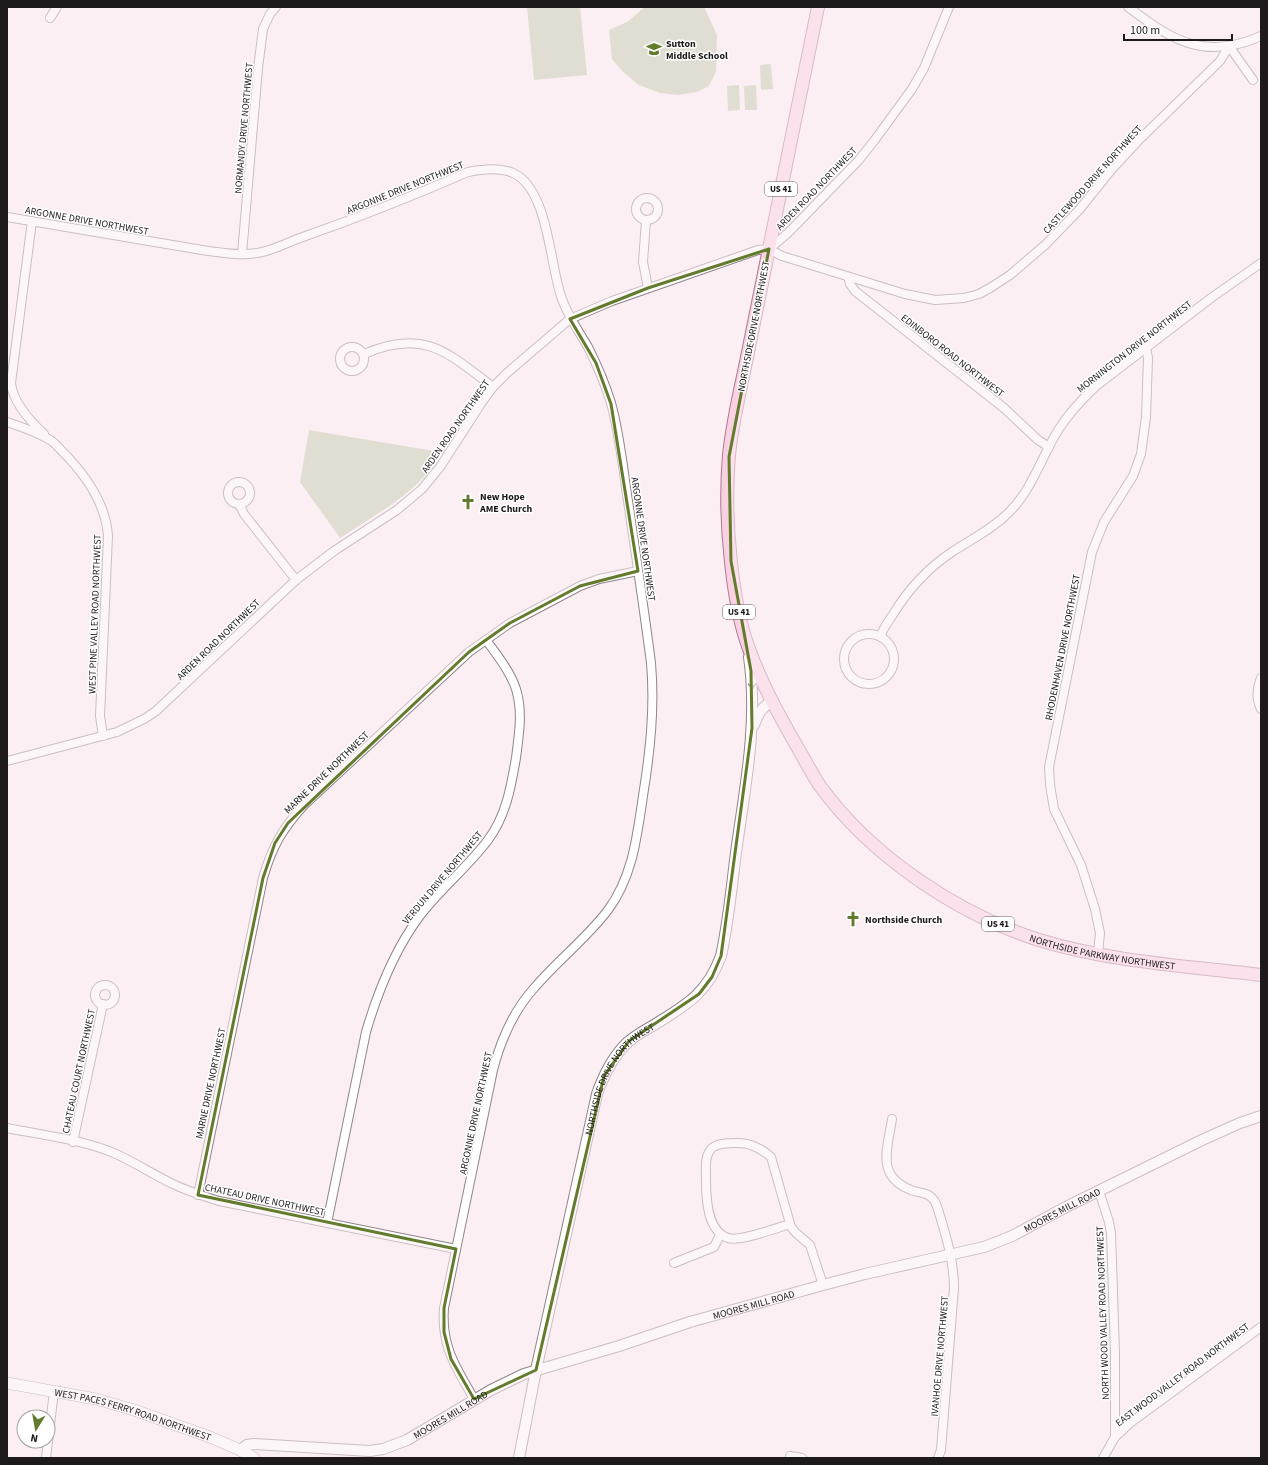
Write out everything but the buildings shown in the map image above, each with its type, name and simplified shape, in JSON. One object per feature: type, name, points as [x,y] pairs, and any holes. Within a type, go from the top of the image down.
[{"type":"main road","name":"NORTHSIDE DRIVE NORTHWEST","points":[[770,698],[748,647],[739,611],[731,561],[728,518],[728,478],[734,423],[818,7]]},
{"type":"main road","name":"NORTHSIDE PARKWAY NORTHWEST","points":[[770,698],[807,767],[821,788],[856,827],[880,849],[930,887],[980,915],[1038,940],[1098,951],[1261,976]]},
{"type":"main road","name":"NORTHSIDE PARKWAY NORTHWEST","points":[[1098,951],[1261,967]]},
{"type":"main road","name":"WEST PACES FERRY ROAD NORTHWEST","points":[[7,1383],[96,1399],[134,1410],[210,1437],[254,1458]]},
{"type":"street","points":[[50,18],[57,7]]},
{"type":"street","name":"NORMANDY DRIVE NORTHWEST","points":[[242,254],[258,68],[263,29],[270,14],[276,7]]},
{"type":"street","name":"ARDEN ROAD NORTHWEST","points":[[7,761],[103,736],[130,727],[156,711],[296,580],[334,551],[397,510],[422,489],[440,467],[493,387],[507,373],[570,319],[612,301],[648,288],[758,250],[768,249],[785,236],[858,161],[888,123],[912,89],[924,68],[949,7]]},
{"type":"street","points":[[1128,7],[1160,30],[1184,43],[1210,48],[1229,46],[1261,36]]},
{"type":"street","points":[[1229,46],[1253,80]]},
{"type":"street","name":"CASTLEWOOD DRIVE NORTHWEST","points":[[768,249],[782,256],[905,294],[935,300],[964,298],[979,294],[1016,270],[1045,245],[1076,214],[1112,169],[1138,141],[1220,61],[1229,46]]},
{"type":"street","name":"ARGONNE DRIVE NORTHWEST","points":[[7,217],[208,251],[242,254],[258,253],[274,249],[367,214],[468,172],[482,169],[512,172],[519,176],[533,193],[548,234],[560,295],[570,319],[596,363],[605,384],[611,404],[623,465],[651,663],[653,700],[650,754],[633,858],[623,885],[608,910],[533,988],[518,1009],[505,1032],[493,1070],[444,1308],[444,1332],[451,1359],[474,1399]]},
{"type":"street","points":[[9,389],[32,221]]},
{"type":"street","points":[[646,221],[643,262],[648,288]]},
{"type":"street","name":"MORNINGTON DRIVE NORTHWEST","points":[[881,637],[884,628],[897,608],[924,576],[952,552],[996,525],[1018,502],[1029,488],[1049,447],[1064,421],[1083,398],[1096,386],[1211,298],[1261,263]]},
{"type":"street","name":"EDINBORO ROAD NORTHWEST","points":[[848,277],[850,284],[856,291],[1004,408],[1038,440],[1049,447]]},
{"type":"street","points":[[364,354],[377,348],[402,343],[416,343],[429,346],[449,354],[493,387]]},
{"type":"street","name":"RHODENHAVEN DRIVE NORTHWEST","points":[[1098,951],[1100,931],[1095,909],[1081,865],[1054,809],[1049,767],[1092,552],[1104,522],[1133,476],[1141,454],[1146,417],[1148,358],[1146,348]]},
{"type":"street","name":"WEST PINE VALLEY ROAD NORTHWEST","points":[[9,389],[26,416],[72,461],[85,478],[102,508],[107,523],[108,536],[100,716],[103,736]]},
{"type":"street","name":"WEST PINE VALLEY ROAD NORTHWEST","points":[[7,422],[28,429],[50,440]]},
{"type":"street","points":[[239,504],[244,514],[296,580]]},
{"type":"street","name":"MARNE DRIVE NORTHWEST","points":[[198,1195],[262,878],[275,843],[288,823],[304,805],[469,652],[510,623],[580,586],[599,579],[638,571]]},
{"type":"street","points":[[870,634],[881,637],[888,643],[893,652],[894,661],[891,671],[884,679],[875,683],[865,683],[857,680],[849,673],[845,665],[845,655],[848,647],[853,640],[861,635],[870,634]]},
{"type":"street","name":"VERDUN DRIVE NORTHWEST","points":[[327,1223],[366,1032],[383,981],[399,948],[420,916],[441,891],[476,855],[489,838],[500,818],[509,795],[520,730],[520,704],[516,688],[509,673],[486,640]]},
{"type":"street","name":"NORTHSIDE DRIVE NORTHWEST","points":[[519,1458],[536,1370],[597,1094],[604,1076],[614,1058],[629,1041],[685,1005],[699,994],[712,977],[721,956],[745,790],[752,728],[751,671],[748,647]]},
{"type":"street","points":[[1261,678],[1258,698],[1261,709]]},
{"type":"street","points":[[752,711],[758,701],[770,698]]},
{"type":"street","name":"NORTHSIDE DRIVE NORTHWEST","points":[[752,728],[759,712],[770,698]]},
{"type":"street","name":"CHATEAU COURT NORTHWEST","points":[[73,1142],[103,1004]]},
{"type":"street","name":"MOORES MILL ROAD","points":[[240,1450],[247,1445],[254,1444],[359,1451],[383,1448],[407,1440],[508,1380],[536,1370],[619,1346],[690,1322],[822,1284],[984,1247],[1012,1236],[1202,1140],[1240,1123],[1261,1116]]},
{"type":"street","name":"IVANHOE DRIVE NORTHWEST","points":[[892,1119],[885,1153],[888,1170],[899,1183],[908,1189],[928,1195],[936,1202],[954,1274],[941,1450],[938,1458]]},
{"type":"street","name":"CHATEAU DRIVE NORTHWEST","points":[[7,1128],[96,1147],[116,1154],[173,1184],[198,1195],[218,1201],[456,1249]]},
{"type":"street","points":[[790,1224],[742,1238],[730,1239],[720,1234],[713,1223],[707,1204],[705,1162],[711,1149],[717,1145],[728,1143],[751,1144],[765,1151],[771,1157],[790,1224],[796,1233],[810,1245],[822,1284]]},
{"type":"street","name":"NORTH WOOD VALLEY ROAD NORTHWEST","points":[[1099,1191],[1111,1233],[1115,1437]]},
{"type":"street","points":[[674,1263],[714,1246],[720,1234]]},
{"type":"street","name":"EAST WOOD VALLEY ROAD NORTHWEST","points":[[1103,1458],[1115,1437],[1130,1423],[1261,1327]]},
{"type":"street","points":[[46,1458],[54,1391]]},
{"type":"street","points":[[790,1456],[802,1458]]},
{"type":"highlighted area","points":[[769,249],[729,457],[731,561],[751,671],[752,728],[721,956],[712,977],[699,994],[629,1041],[604,1076],[536,1370],[474,1399],[451,1359],[444,1332],[444,1308],[456,1249],[198,1195],[263,878],[275,843],[288,823],[469,652],[510,623],[580,586],[638,571],[611,404],[596,363],[570,319],[648,288]]},
{"type":"green space","points":[[527,7],[580,7],[587,75],[534,80]]},
{"type":"green space","points":[[645,7],[704,7],[717,35],[716,72],[709,86],[697,92],[678,95],[660,93],[639,85],[623,72],[612,59],[609,30],[627,22]]},
{"type":"green space","points":[[771,64],[773,89],[761,90],[760,65]]},
{"type":"green space","points":[[739,85],[740,110],[728,111],[727,86]]},
{"type":"green space","points":[[756,85],[757,110],[745,110],[744,86]]},
{"type":"green space","points":[[309,430],[440,452],[427,473],[408,492],[340,538],[300,482]]},
{"type":"place","name":"Sutton Middle School","points":[[654,49]]},
{"type":"place","name":"New Hope AME Church","points":[[468,502]]},
{"type":"place","name":"Northside Church","points":[[853,919]]}]
